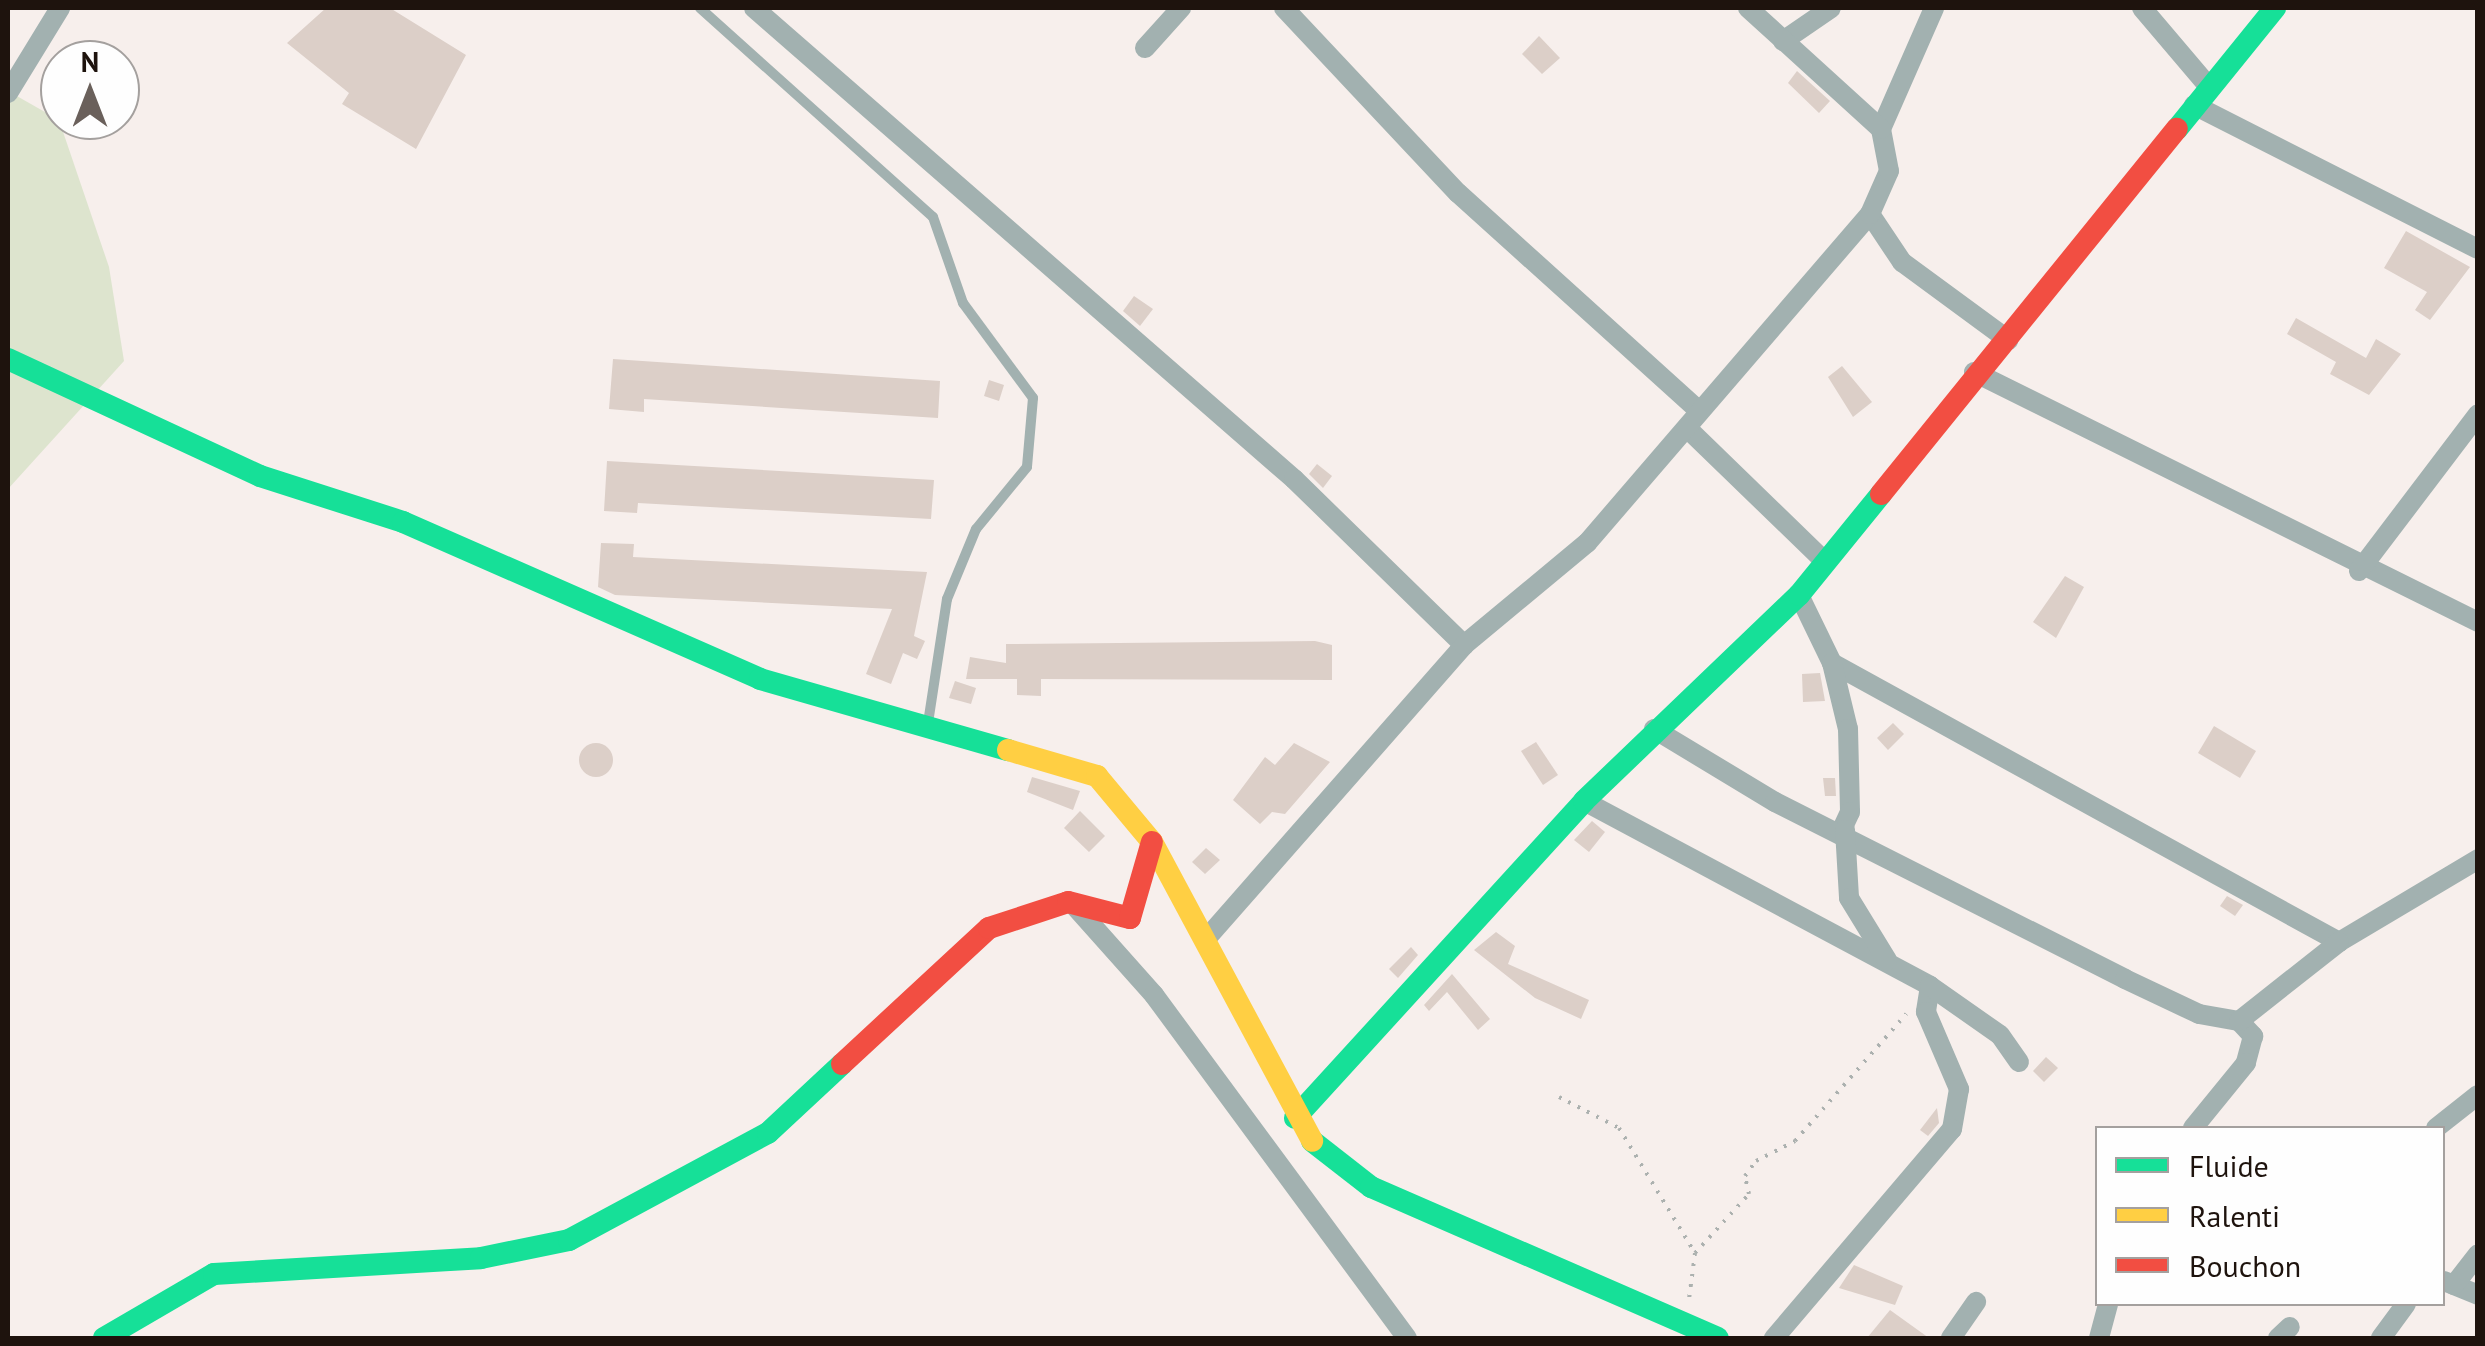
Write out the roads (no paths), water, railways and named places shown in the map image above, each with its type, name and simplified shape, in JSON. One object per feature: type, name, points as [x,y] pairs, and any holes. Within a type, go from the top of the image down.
[{"type":"street","points":[[8,93],[60,8]]},
{"type":"street","points":[[754,8],[1294,478],[1464,645]]},
{"type":"street","points":[[1145,48],[1181,8]]},
{"type":"street","points":[[1284,8],[1458,193],[1693,419],[1821,558]]},
{"type":"street","points":[[1748,8],[1881,130]]},
{"type":"street","points":[[1783,40],[1831,8]]},
{"type":"street","points":[[1206,939],[1464,645],[1587,543],[1870,214],[1889,171],[1881,130],[1934,8]]},
{"type":"street","points":[[2142,8],[2201,96],[2478,250]]},
{"type":"street","points":[[1295,1118],[1584,801],[1654,729],[1799,595],[1821,558],[1938,426],[1974,372],[2008,340],[2275,8]]},
{"type":"street","points":[[1870,214],[1902,262],[2008,340]]},
{"type":"street","points":[[8,359],[227,462],[420,529],[760,679],[1098,776],[1152,842],[1206,939],[1295,1118],[1331,1160],[1371,1188],[1702,1334]]},
{"type":"street","points":[[1974,372],[2359,570],[2478,622]]},
{"type":"street","points":[[2359,570],[2478,414]]},
{"type":"street","points":[[1799,595],[1832,662],[1848,729],[1850,812],[1843,830],[1849,898],[1887,960]]},
{"type":"street","points":[[1832,662],[2339,942]]},
{"type":"street","points":[[1654,729],[1776,802],[1843,830],[2125,979],[2199,1014],[2239,1021],[2254,1036],[2246,1063],[2195,1126]]},
{"type":"street","points":[[1584,801],[1887,960],[2000,1035],[2019,1062]]},
{"type":"street","points":[[104,1338],[214,1274],[482,1258],[569,1240],[768,1133],[989,928],[1073,904],[1130,918],[1152,842]]},
{"type":"street","points":[[2239,1021],[2339,942],[2478,859]]},
{"type":"street","points":[[1073,904],[1154,994],[1406,1338]]},
{"type":"street","points":[[1774,1338],[1952,1129],[1959,1089],[1928,1010],[1930,986]]},
{"type":"street","points":[[2439,1126],[2478,1095]]},
{"type":"street","points":[[2478,1254],[2448,1283],[2478,1296]]},
{"type":"street","points":[[1951,1338],[1976,1302]]},
{"type":"street","points":[[2099,1338],[2107,1306]]},
{"type":"street","points":[[2381,1338],[2405,1306]]},
{"type":"lane","points":[[700,8],[932,217],[962,304],[1033,398],[1027,467],[976,529],[947,599],[928,728]]}]
